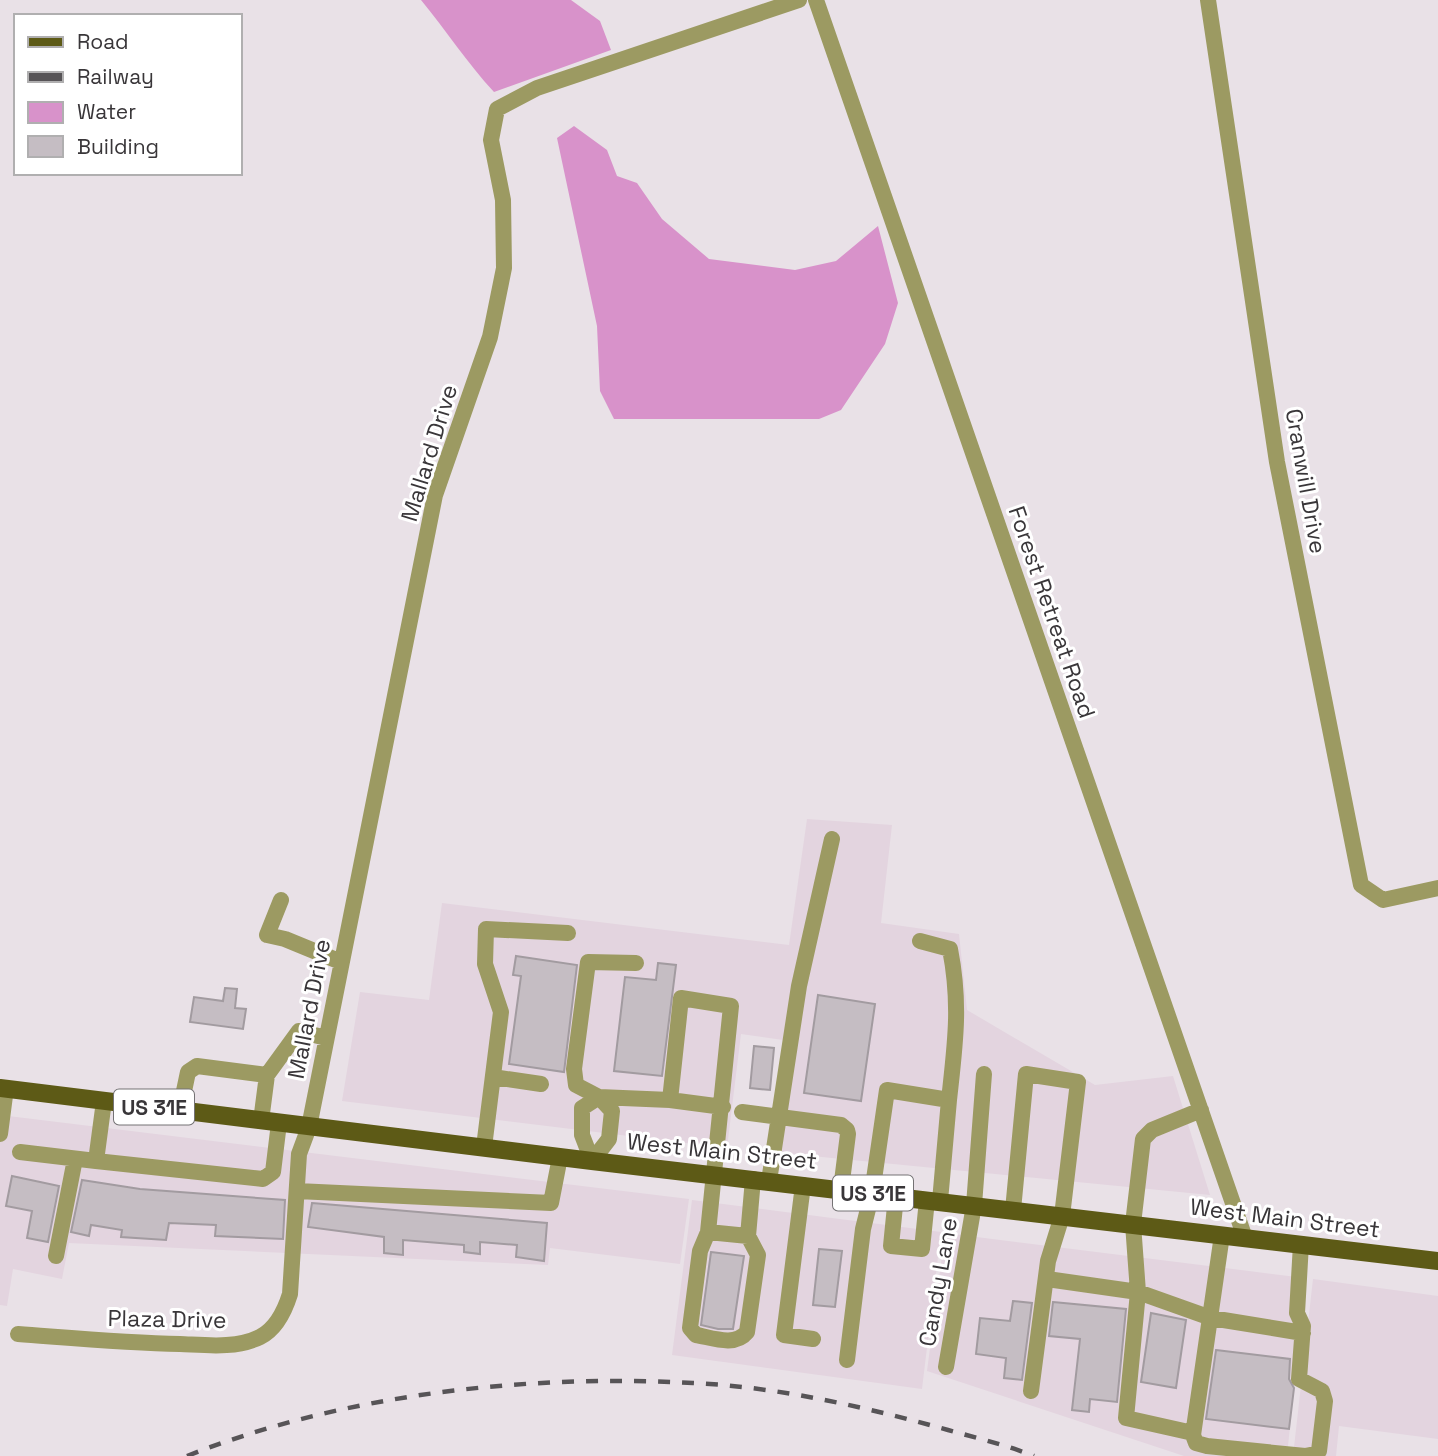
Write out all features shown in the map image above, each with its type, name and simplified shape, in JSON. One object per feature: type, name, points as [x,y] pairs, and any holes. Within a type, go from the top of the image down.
[{"type":"main road","name":"West Main Street","points":[[3,1088],[1438,1261]]},
{"type":"street","name":"Mallard Drive","points":[[309,1127],[435,495],[491,337],[502,280],[503,200],[491,140],[497,109],[537,88],[799,0]]},
{"type":"street","name":"Forest Retreat Road","points":[[816,0],[1245,1238]]},
{"type":"street","name":"Cranwill Drive","points":[[1208,0],[1277,462],[1361,885],[1383,900],[1438,888]]},
{"type":"street","points":[[670,1100],[681,998],[731,1006],[723,1107],[708,1232],[700,1251],[690,1328],[696,1335],[733,1341],[742,1339],[747,1332],[758,1255],[748,1236],[778,1117],[799,986],[832,839]]},
{"type":"street","points":[[281,900],[267,935],[285,939],[341,962]]},
{"type":"street","points":[[484,1147],[501,1012],[485,964],[486,929],[568,933]]},
{"type":"street","points":[[896,1196],[891,1245],[922,1249],[949,1100],[958,1014],[956,978],[950,949],[920,942]]},
{"type":"street","points":[[592,1161],[609,1139],[612,1111],[599,1097],[576,1085],[575,1069],[588,962],[636,963]]},
{"type":"street","points":[[261,1121],[267,1075],[299,1031],[326,1038]]},
{"type":"street","points":[[180,1110],[188,1072],[197,1066],[267,1075]]},
{"type":"street","name":"Candy Lane","points":[[946,1367],[974,1205],[984,1074]]},
{"type":"street","points":[[1013,1210],[1026,1074],[1078,1082],[1062,1216],[1048,1261],[1031,1391]]},
{"type":"street","points":[[493,1077],[541,1084]]},
{"type":"street","points":[[0,1134],[3,1088]]},
{"type":"street","points":[[847,1360],[863,1229],[872,1193],[887,1090],[949,1100]]},
{"type":"street","points":[[592,1161],[582,1135],[582,1108],[599,1097],[670,1100],[723,1107]]},
{"type":"street","points":[[96,1161],[104,1101]]},
{"type":"street","points":[[1193,1433],[1126,1418],[1138,1292],[1133,1224],[1143,1139],[1153,1130],[1201,1110]]},
{"type":"street","points":[[742,1112],[841,1125],[847,1130],[841,1189]]},
{"type":"street","points":[[20,1152],[263,1179],[273,1172],[279,1123]]},
{"type":"street","name":"Plaza Drive","points":[[18,1334],[130,1343],[217,1345],[241,1343],[261,1336],[285,1311],[290,1294],[299,1154],[309,1127]]},
{"type":"street","points":[[297,1191],[551,1203],[561,1157]]},
{"type":"street","points":[[56,1256],[75,1158]]},
{"type":"street","points":[[803,1185],[784,1335],[813,1339]]},
{"type":"street","points":[[708,1232],[748,1236]]},
{"type":"street","points":[[1223,1235],[1193,1433],[1196,1443],[1305,1456],[1320,1451],[1325,1401],[1322,1391],[1299,1379],[1303,1334],[1303,1326],[1297,1314],[1301,1244]]},
{"type":"street","points":[[1047,1279],[1138,1292],[1211,1318],[1303,1334]]},
{"type":"shaded area","points":[[807,819],[892,825],[881,923],[959,934],[967,1010],[1095,1085],[1173,1076],[1210,1195],[781,1153],[797,1042],[741,1034],[727,1148],[342,1101],[360,992],[429,1000],[442,903],[789,945]]},
{"type":"shaded area","points":[[0,1115],[689,1199],[680,1264],[550,1248],[548,1265],[69,1243],[62,1279],[13,1269],[7,1306],[0,1305]]},
{"type":"shaded area","points":[[692,1200],[941,1232],[922,1389],[672,1355]]},
{"type":"shaded area","points":[[945,1233],[1305,1278],[1287,1456],[1184,1456],[927,1371]]},
{"type":"shaded area","points":[[1313,1279],[1438,1296],[1438,1439],[1339,1426],[1336,1456],[1293,1456]]},
{"type":"water","points":[[421,0],[571,0],[600,21],[611,50],[494,92]]},
{"type":"water","points":[[574,126],[607,150],[617,176],[637,183],[662,219],[709,259],[795,270],[836,261],[878,226],[898,303],[885,344],[841,410],[819,419],[614,419],[600,391],[597,326],[557,138]]},
{"type":"building","points":[[516,956],[577,965],[564,1072],[509,1064],[521,976],[513,975]]},
{"type":"building","points":[[658,963],[676,965],[662,1076],[614,1071],[625,977],[656,980]]},
{"type":"building","points":[[225,988],[237,989],[235,1008],[246,1009],[243,1029],[190,1022],[194,997],[223,1001]]},
{"type":"building","points":[[818,995],[875,1004],[861,1101],[804,1093]]},
{"type":"building","points":[[754,1046],[774,1048],[770,1090],[750,1088]]},
{"type":"building","points":[[12,1176],[59,1186],[48,1242],[27,1238],[32,1211],[6,1206]]},
{"type":"building","points":[[82,1180],[140,1189],[285,1200],[283,1239],[215,1236],[216,1225],[169,1223],[166,1240],[121,1237],[122,1230],[91,1225],[89,1236],[71,1232]]},
{"type":"building","points":[[312,1203],[547,1223],[544,1261],[516,1257],[517,1245],[480,1242],[480,1254],[464,1252],[464,1245],[403,1240],[403,1255],[384,1253],[384,1237],[308,1227]]},
{"type":"building","points":[[819,1249],[842,1251],[835,1307],[813,1305]]},
{"type":"building","points":[[711,1252],[744,1256],[733,1329],[701,1325]]},
{"type":"building","points":[[1013,1301],[1032,1303],[1022,1380],[1004,1378],[1006,1358],[976,1354],[980,1318],[1010,1321]]},
{"type":"building","points":[[1053,1302],[1126,1309],[1117,1402],[1090,1399],[1089,1412],[1072,1410],[1080,1339],[1049,1336]]},
{"type":"building","points":[[1151,1313],[1186,1320],[1176,1388],[1141,1382]]},
{"type":"building","points":[[1216,1350],[1290,1359],[1289,1379],[1294,1388],[1289,1429],[1206,1419]]},
{"type":"railway","points":[[187,1456],[309,1417],[372,1403],[500,1386],[629,1381],[725,1385],[822,1399],[917,1422],[1034,1456]]}]
